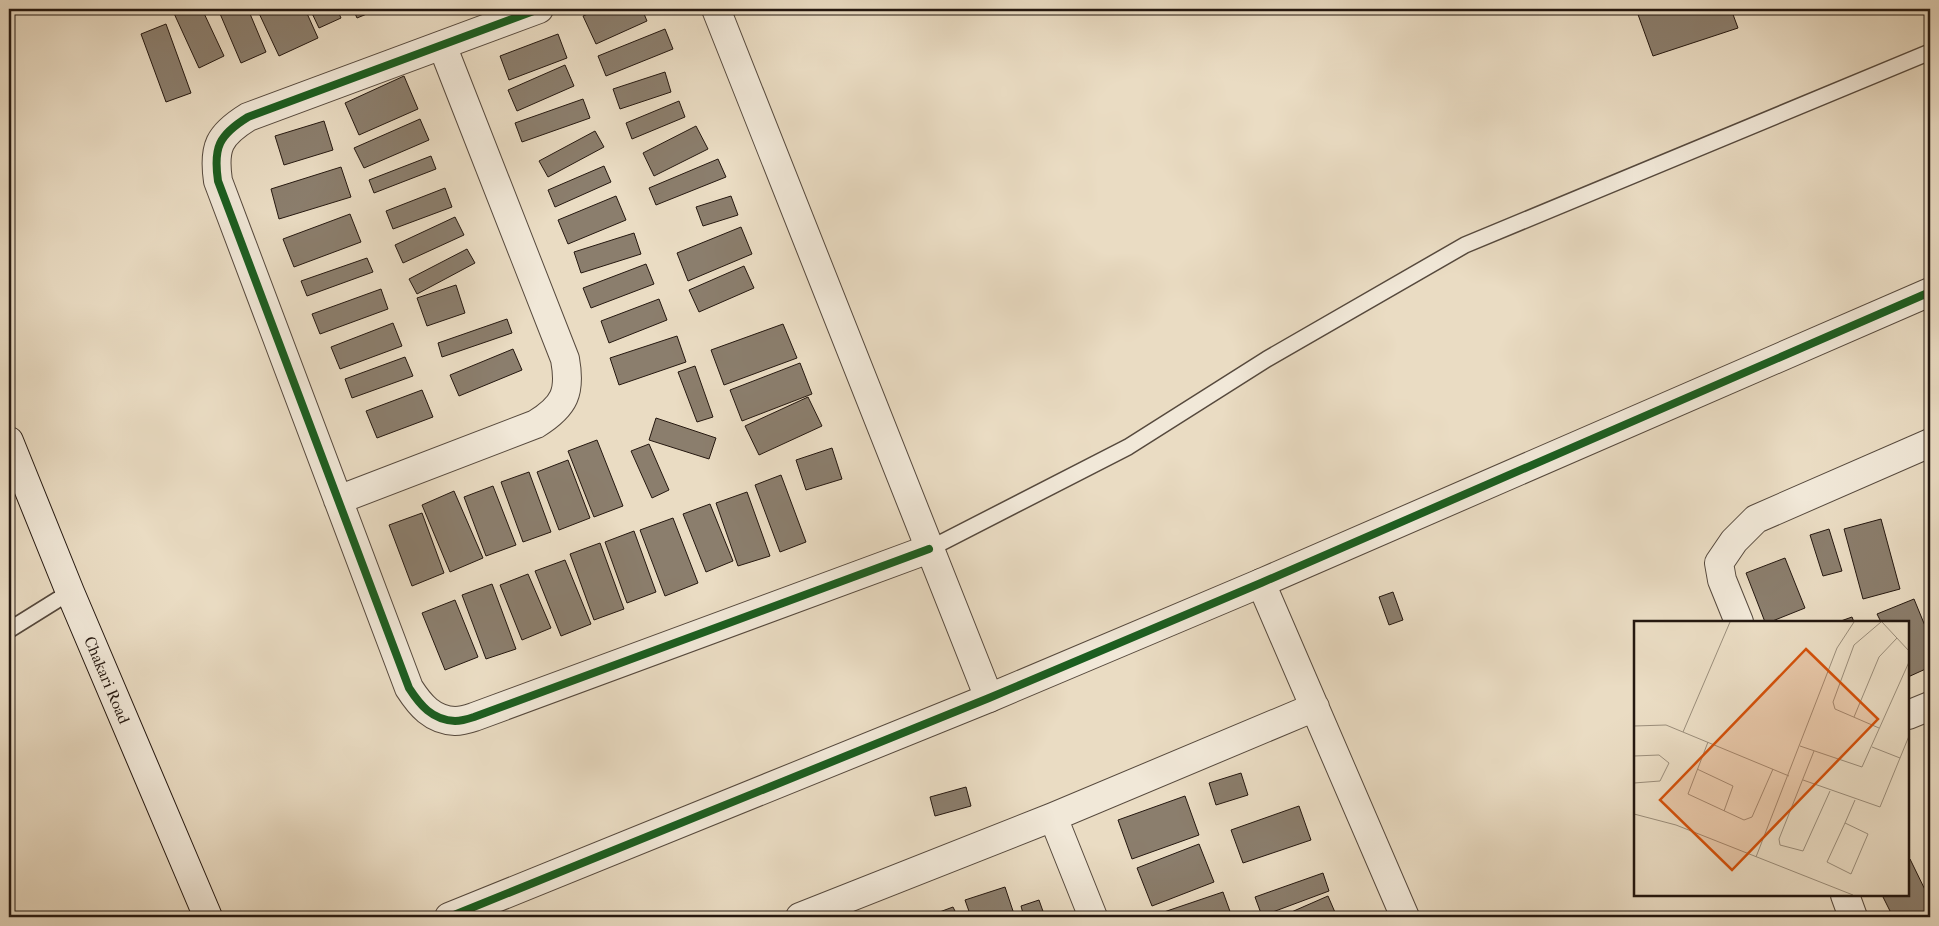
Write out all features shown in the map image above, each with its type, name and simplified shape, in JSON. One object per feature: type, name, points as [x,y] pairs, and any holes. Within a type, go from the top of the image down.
[{"type":"street","points":[[539,9],[248,117],[232,127],[220,143],[215,162],[218,181],[409,688],[420,704],[435,716],[455,721],[484,714],[929,549]]},
{"type":"street","points":[[716,9],[989,698]]},
{"type":"street","points":[[338,500],[536,424],[553,414],[564,398],[568,378],[564,359],[442,45]]},
{"type":"street","points":[[449,917],[989,698],[1261,583],[1930,292]]},
{"type":"street","name":"Chakari Road","points":[[9,441],[70,592],[208,917]]},
{"type":"street","points":[[1740,621],[1722,580],[1718,563],[1734,541],[1756,519],[1930,443]]},
{"type":"street","points":[[1261,583],[1405,917]]},
{"type":"street","points":[[1909,715],[1930,706]]},
{"type":"street","points":[[800,917],[1053,817],[1315,707]]},
{"type":"street","points":[[1053,817],[1093,917]]},
{"type":"street","points":[[1845,896],[1853,917]]},
{"type":"lane","points":[[929,549],[1128,447],[1267,359],[1465,245],[1930,52]]},
{"type":"lane","points":[[9,630],[70,592]]},
{"type":"building","points":[[172,9],[202,9],[224,56],[199,68]]},
{"type":"building","points":[[218,9],[248,9],[266,52],[241,63]]},
{"type":"building","points":[[257,9],[305,9],[318,38],[279,56]]},
{"type":"building","points":[[310,9],[337,9],[341,18],[319,28]]},
{"type":"building","points":[[353,9],[379,9],[357,18]]},
{"type":"building","points":[[600,9],[642,9],[647,21],[596,44],[583,16]]},
{"type":"building","points":[[1636,9],[1731,9],[1738,28],[1653,56]]},
{"type":"building","points":[[166,24],[191,93],[166,102],[141,34]]},
{"type":"building","points":[[665,29],[673,49],[606,76],[598,56]]},
{"type":"building","points":[[558,34],[567,58],[509,80],[500,56]]},
{"type":"building","points":[[565,65],[574,86],[517,111],[508,90]]},
{"type":"building","points":[[665,72],[671,92],[620,109],[613,89]]},
{"type":"building","points":[[404,76],[418,109],[359,135],[345,103]]},
{"type":"building","points":[[583,99],[590,118],[522,142],[515,123]]},
{"type":"building","points":[[679,101],[685,117],[632,139],[626,123]]},
{"type":"building","points":[[420,119],[429,140],[364,168],[354,148]]},
{"type":"building","points":[[324,121],[333,150],[284,165],[275,136]]},
{"type":"building","points":[[696,126],[708,149],[654,176],[643,153]]},
{"type":"building","points":[[595,131],[604,147],[548,177],[539,161]]},
{"type":"building","points":[[431,156],[436,169],[374,193],[369,180]]},
{"type":"building","points":[[718,159],[726,177],[656,205],[649,188]]},
{"type":"building","points":[[604,166],[611,182],[555,207],[548,190]]},
{"type":"building","points":[[341,167],[351,197],[279,219],[271,189]]},
{"type":"building","points":[[445,188],[452,207],[393,229],[386,211]]},
{"type":"building","points":[[616,196],[626,220],[568,244],[558,220]]},
{"type":"building","points":[[731,196],[738,215],[703,226],[696,207]]},
{"type":"building","points":[[350,214],[361,242],[294,267],[283,239]]},
{"type":"building","points":[[455,217],[464,235],[403,263],[395,245]]},
{"type":"building","points":[[741,227],[752,254],[688,281],[677,253]]},
{"type":"building","points":[[634,233],[641,254],[581,273],[574,252]]},
{"type":"building","points":[[467,249],[475,263],[417,294],[409,279]]},
{"type":"building","points":[[367,258],[373,272],[307,296],[301,281]]},
{"type":"building","points":[[646,264],[654,284],[591,308],[583,288]]},
{"type":"building","points":[[744,266],[754,288],[699,312],[689,290]]},
{"type":"building","points":[[456,285],[465,313],[427,326],[417,298]]},
{"type":"building","points":[[381,289],[388,309],[320,334],[312,314]]},
{"type":"building","points":[[659,299],[667,320],[609,343],[601,321]]},
{"type":"building","points":[[507,319],[512,333],[442,357],[438,343]]},
{"type":"building","points":[[393,323],[402,346],[340,369],[331,347]]},
{"type":"building","points":[[783,324],[797,358],[724,385],[711,350]]},
{"type":"building","points":[[677,336],[686,362],[619,385],[610,358]]},
{"type":"building","points":[[513,349],[522,370],[459,396],[450,375]]},
{"type":"building","points":[[405,357],[413,376],[352,398],[345,379]]},
{"type":"building","points":[[800,363],[812,394],[742,421],[730,390]]},
{"type":"building","points":[[695,366],[713,417],[697,422],[678,372]]},
{"type":"building","points":[[422,390],[433,417],[377,438],[366,411]]},
{"type":"building","points":[[808,397],[822,426],[759,455],[745,426]]},
{"type":"building","points":[[656,418],[716,438],[709,459],[649,440]]},
{"type":"building","points":[[597,440],[623,506],[594,517],[568,451]]},
{"type":"building","points":[[649,444],[669,490],[652,498],[631,451]]},
{"type":"building","points":[[832,448],[842,479],[806,490],[796,460]]},
{"type":"building","points":[[568,460],[590,518],[559,530],[537,472]]},
{"type":"building","points":[[529,472],[551,532],[523,542],[501,482]]},
{"type":"building","points":[[781,475],[806,542],[780,552],[755,485]]},
{"type":"building","points":[[493,486],[516,545],[486,556],[464,497]]},
{"type":"building","points":[[454,491],[483,558],[450,572],[422,505]]},
{"type":"building","points":[[747,492],[770,556],[738,566],[716,503]]},
{"type":"building","points":[[710,504],[733,561],[706,572],[683,514]]},
{"type":"building","points":[[422,513],[444,573],[412,586],[389,525]]},
{"type":"building","points":[[673,518],[698,583],[665,596],[640,530]]},
{"type":"building","points":[[1881,519],[1900,589],[1863,599],[1844,529]]},
{"type":"building","points":[[1829,529],[1842,571],[1823,576],[1810,535]]},
{"type":"building","points":[[634,531],[656,592],[627,603],[605,542]]},
{"type":"building","points":[[600,543],[624,609],[594,620],[570,554]]},
{"type":"building","points":[[1785,558],[1805,608],[1772,621],[1765,621],[1746,573]]},
{"type":"building","points":[[565,560],[591,624],[561,636],[535,571]]},
{"type":"building","points":[[528,574],[551,628],[522,640],[500,585]]},
{"type":"building","points":[[492,584],[516,649],[486,659],[462,595]]},
{"type":"building","points":[[1393,592],[1403,620],[1389,625],[1379,597]]},
{"type":"building","points":[[1930,595],[1930,610],[1925,597]]},
{"type":"building","points":[[1914,599],[1930,638],[1930,667],[1909,677],[1909,621],[1880,621],[1877,614]]},
{"type":"building","points":[[455,600],[478,657],[445,670],[422,613]]},
{"type":"building","points":[[1852,617],[1854,621],[1841,621]]},
{"type":"building","points":[[1241,773],[1248,795],[1216,805],[1209,783]]},
{"type":"building","points":[[966,787],[971,806],[935,816],[930,797]]},
{"type":"building","points":[[1185,796],[1199,835],[1132,859],[1118,820]]},
{"type":"building","points":[[1299,806],[1311,840],[1243,863],[1231,830]]},
{"type":"building","points":[[1199,844],[1214,882],[1152,906],[1137,868]]},
{"type":"building","points":[[1909,860],[1930,900],[1930,915],[1925,917],[1893,917],[1882,896],[1909,896]]},
{"type":"building","points":[[1323,873],[1329,891],[1262,916],[1255,897]]},
{"type":"building","points":[[1005,887],[1015,917],[971,917],[965,900]]},
{"type":"building","points":[[1223,892],[1232,917],[1156,917],[1155,915]]},
{"type":"building","points":[[1328,896],[1337,917],[1280,917]]},
{"type":"building","points":[[1039,900],[1045,917],[1024,917],[1021,906]]},
{"type":"building","points":[[953,907],[958,917],[926,917]]},
{"type":"cycle path","points":[[539,9],[248,117],[224,136],[216,159],[218,181],[409,688],[413,694],[422,706],[433,715],[447,720],[462,720],[929,549]]},
{"type":"cycle path","points":[[449,917],[989,698],[1261,583],[1930,292]]}]
